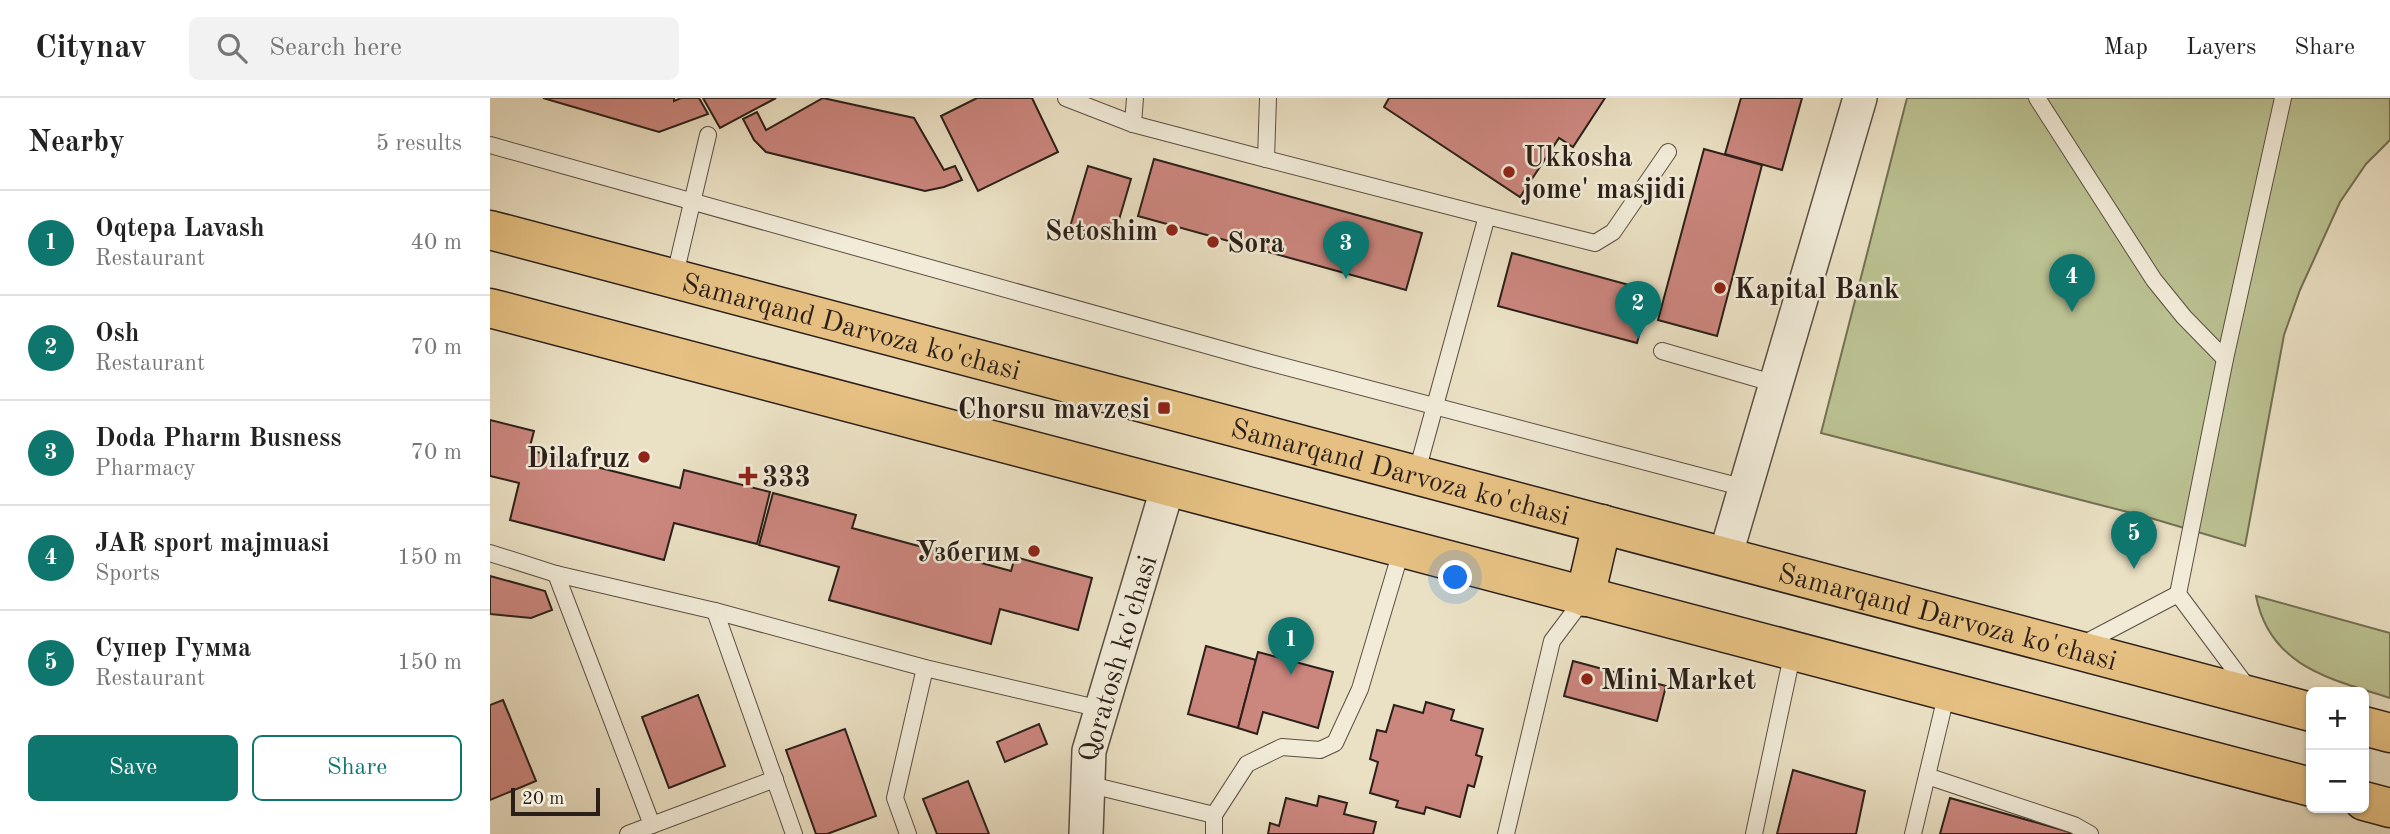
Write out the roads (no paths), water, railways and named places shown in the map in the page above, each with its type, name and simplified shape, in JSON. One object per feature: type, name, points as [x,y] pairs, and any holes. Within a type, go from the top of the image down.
[{"type":"main road","name":"Samarqand Darvoza ko'chasi","points":[[490,230],[2306,711]]},
{"type":"main road","points":[[490,308],[2306,786]]},
{"type":"main road","points":[[1585,597],[1602,524]]},
{"type":"main road","points":[[2369,727],[2390,733]]},
{"type":"main road","points":[[2369,802],[2390,808]]},
{"type":"street","points":[[1725,557],[1860,98]]},
{"type":"street","name":"Qoratosh ko'chasi","points":[[1086,834],[1089,751],[1168,486]]},
{"type":"lane","points":[[1066,98],[1133,124],[1595,243],[1613,232],[1668,152]]},
{"type":"lane","points":[[1133,124],[1135,98]]},
{"type":"lane","points":[[1266,159],[1268,98]]},
{"type":"lane","points":[[2037,98],[2154,280],[2184,317],[2225,359]]},
{"type":"lane","points":[[2254,696],[2178,594],[2225,359],[2283,98]]},
{"type":"lane","points":[[674,279],[708,135]]},
{"type":"lane","points":[[490,145],[1256,359],[1745,488]]},
{"type":"lane","points":[[1416,475],[1487,216]]},
{"type":"lane","points":[[1662,351],[1776,384]]},
{"type":"lane","points":[[1214,834],[1214,814],[1247,764],[1282,747],[1320,750],[1335,743],[1360,689],[1402,548]]},
{"type":"lane","points":[[490,553],[556,574],[715,611],[925,668],[1101,709]]},
{"type":"lane","points":[[556,574],[652,825]]},
{"type":"lane","points":[[2073,649],[2178,594]]},
{"type":"lane","points":[[1506,834],[1552,641],[1585,597]]},
{"type":"lane","points":[[715,611],[794,834]]},
{"type":"lane","points":[[1754,834],[1793,651]]},
{"type":"lane","points":[[908,834],[895,798],[925,668]]},
{"type":"lane","points":[[1913,834],[1947,692]]},
{"type":"lane","points":[[1927,776],[2074,825],[2090,834]]},
{"type":"lane","points":[[628,834],[775,779]]},
{"type":"lane","points":[[1087,785],[1214,814]]},
{"type":"place","name":"Ukkosha jome' masjidi","points":[[1509,172]]},
{"type":"place","name":"Setoshim","points":[[1172,230]]},
{"type":"place","name":"Sora","points":[[1213,242]]},
{"type":"place","name":"Doda Pharm Busness","points":[[1346,279]]},
{"type":"place","name":"Kapital Bank","points":[[1720,288]]},
{"type":"place","name":"JAR sport majmuasi","points":[[2072,312]]},
{"type":"place","name":"Osh","points":[[1638,339]]},
{"type":"place","name":"Chorsu mavzesi","points":[[1164,408]]},
{"type":"place","name":"Dilafruz","points":[[644,457]]},
{"type":"place","name":"333","points":[[748,476]]},
{"type":"place","name":"Узбегим","points":[[1034,551]]},
{"type":"place","name":"Супер Гумма","points":[[2134,569]]},
{"type":"place","name":"Oqtepa Lavash","points":[[1291,675]]},
{"type":"place","name":"Mini Market","points":[[1587,679]]}]
